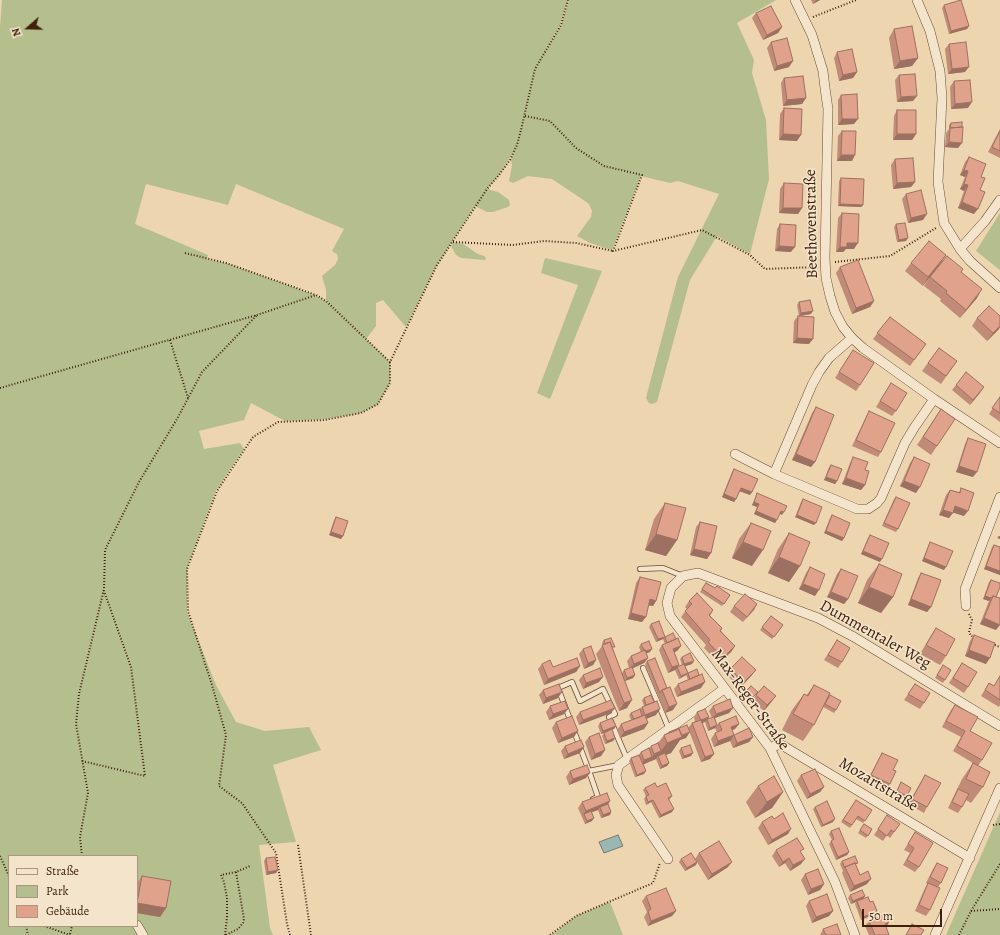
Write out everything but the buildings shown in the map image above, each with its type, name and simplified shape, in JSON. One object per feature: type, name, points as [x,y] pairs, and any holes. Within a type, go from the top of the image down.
[{"type":"street","name":"Beethovenstraße","points":[[795,0],[812,35],[823,71],[828,109],[825,265],[828,290],[835,312],[843,327],[852,338],[864,348],[934,399],[1000,443]]},
{"type":"street","points":[[917,0],[930,32],[940,71],[942,98],[938,182],[944,223],[960,249],[970,261],[1000,288]]},
{"type":"street","points":[[960,249],[985,221],[1000,200]]},
{"type":"street","points":[[774,474],[819,372],[829,358],[852,338]]},
{"type":"street","points":[[735,454],[774,474],[856,509],[868,509],[877,504],[881,498],[905,443],[934,399]]},
{"type":"street","points":[[966,606],[965,589],[1000,497]]},
{"type":"street","name":"Dummentaler Weg","points":[[683,576],[698,573],[818,618],[854,637],[1000,726]]},
{"type":"street","name":"Max-Reger-Straße","points":[[683,576],[671,588],[667,604],[670,616],[770,748],[835,882],[855,935]]},
{"type":"street","points":[[666,856],[618,785],[616,775],[623,762],[724,689]]},
{"type":"street","name":"Mozartstraße","points":[[770,748],[780,744],[970,858]]},
{"type":"street","points":[[935,935],[1000,788]]},
{"type":"lane","points":[[640,569],[663,568],[683,576]]},
{"type":"lane","points":[[643,668],[669,729]]},
{"type":"lane","points":[[589,771],[623,762],[609,717],[616,714],[602,689],[580,701],[572,682],[558,688],[598,797],[591,800]]},
{"type":"path","points":[[290,935],[276,853],[242,803],[219,786],[226,735],[212,685],[188,611],[187,569],[217,491],[253,437],[278,422],[324,420],[362,413],[378,404],[390,383],[390,362],[437,265],[487,189],[510,160],[517,145],[525,116],[530,86],[535,69],[561,25],[568,0]]},
{"type":"path","points":[[806,20],[856,0]]},
{"type":"path","points":[[525,116],[550,120],[576,148],[604,166],[642,175],[613,251]]},
{"type":"path","points":[[453,242],[513,245],[544,242],[576,243],[613,251],[702,230],[750,255],[765,268],[825,265],[890,256],[944,223]]},
{"type":"path","points":[[185,253],[226,263],[326,301],[390,362]]},
{"type":"path","points":[[0,388],[257,315],[316,296]]},
{"type":"path","points":[[82,855],[80,837],[88,794],[76,724],[79,694],[104,589],[105,550],[139,482],[178,419],[202,372],[257,315]]},
{"type":"path","points":[[170,340],[188,398]]},
{"type":"path","points":[[82,761],[145,776],[131,667],[104,589]]},
{"type":"path","points":[[966,606],[972,620],[969,632],[971,636],[978,639]]},
{"type":"path","points":[[985,641],[1000,647]]},
{"type":"path","points":[[298,845],[311,935]]},
{"type":"path","points":[[0,856],[8,874]]},
{"type":"path","points":[[550,935],[576,916],[653,883],[666,856]]},
{"type":"path","points":[[959,935],[971,911],[1000,864]]},
{"type":"path","points":[[225,935],[227,898],[221,875],[236,872],[250,866]]},
{"type":"path","points":[[225,935],[238,929],[243,923],[244,919],[236,872]]},
{"type":"path","points":[[971,911],[1000,909]]},
{"type":"path","points":[[47,927],[70,935]]},
{"type":"green space","points":[[2,0],[568,0],[560,25],[542,56],[561,25],[569,0],[776,0],[737,23],[754,60],[752,73],[766,120],[769,179],[750,254],[717,236],[690,280],[657,402],[652,404],[649,403],[646,398],[678,277],[719,194],[678,181],[670,183],[641,176],[612,250],[590,243],[577,236],[591,217],[592,211],[589,204],[582,199],[552,179],[528,176],[513,183],[509,181],[512,166],[511,160],[514,151],[499,175],[487,189],[498,192],[509,200],[510,205],[493,212],[487,212],[475,206],[437,265],[406,327],[383,300],[376,303],[376,326],[366,339],[346,320],[390,362],[390,383],[378,404],[361,413],[325,419],[285,421],[251,403],[244,420],[199,431],[204,449],[240,443],[244,449],[216,490],[187,568],[187,612],[216,685],[236,722],[265,731],[309,727],[321,750],[273,765],[296,842],[259,845],[270,928],[273,935],[0,935],[0,27]],"holes":[[[146,184],[228,205],[236,184],[344,229],[332,251],[337,254],[338,259],[335,265],[322,276],[326,290],[326,300],[331,306],[326,301],[315,295],[226,263],[207,259],[208,255],[135,224]]]},
{"type":"green space","points":[[1000,213],[1000,270],[976,251]]},
{"type":"green space","points":[[454,242],[463,244],[478,254],[484,256],[486,258],[485,260],[461,258],[456,255],[451,246]]},
{"type":"green space","points":[[545,258],[602,271],[550,399],[537,393],[578,285],[541,273]]},
{"type":"green space","points":[[1000,812],[1000,935],[946,935]]},
{"type":"green space","points":[[610,902],[623,935],[552,935],[576,916]]},
{"type":"water","points":[[618,835],[623,846],[604,853],[599,842]]}]
